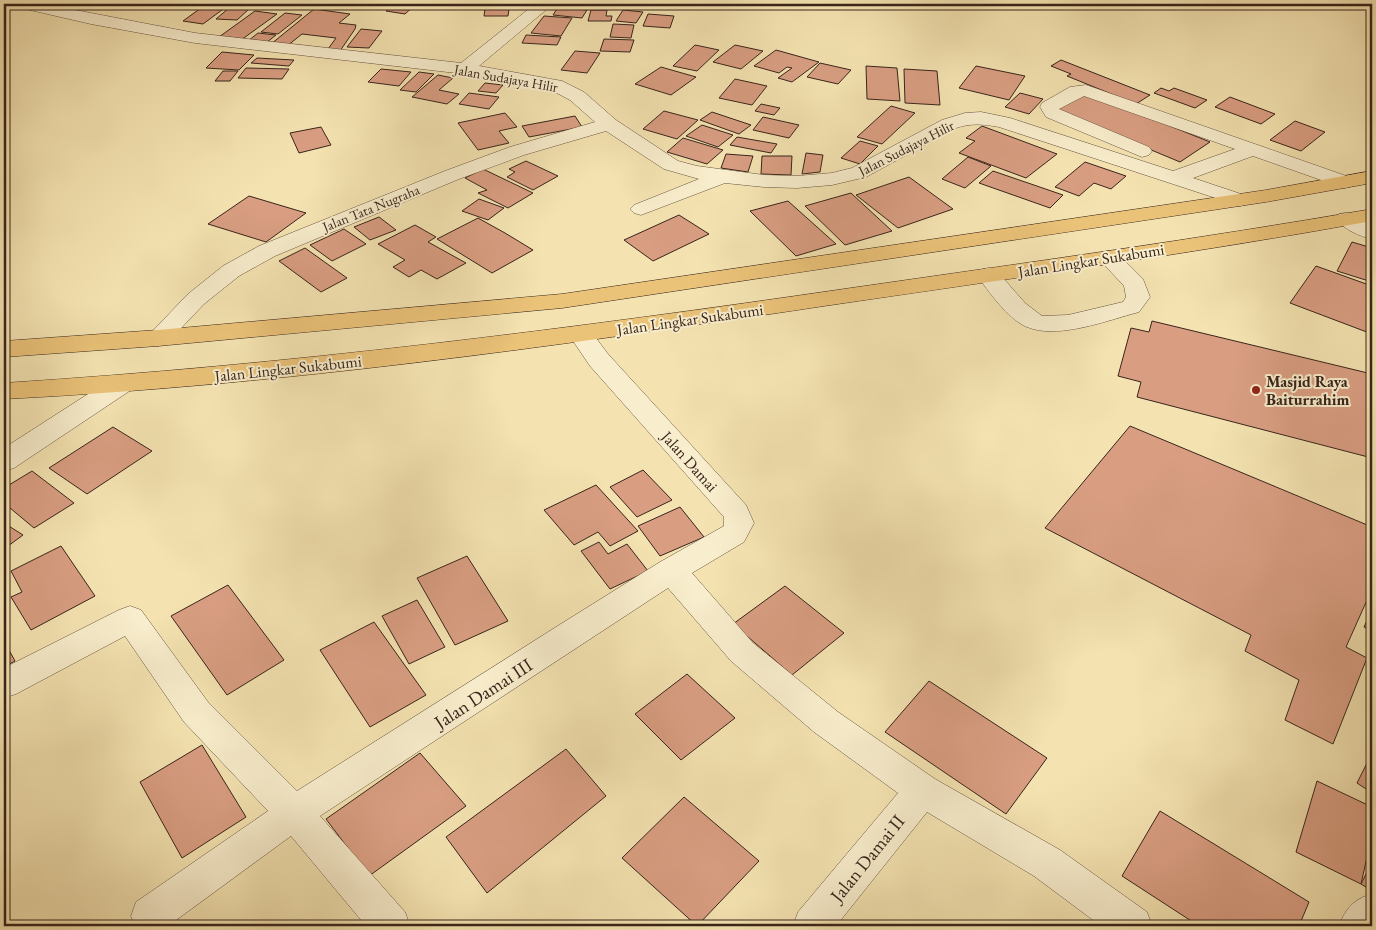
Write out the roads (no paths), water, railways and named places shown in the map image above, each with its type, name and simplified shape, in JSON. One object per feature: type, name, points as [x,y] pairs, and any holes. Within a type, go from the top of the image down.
[{"type":"main road","points":[[4,349],[158,338],[562,302],[1266,196],[1372,177]]},
{"type":"main road","name":"Jalan Lingkar Sukabumi","points":[[4,390],[122,384],[384,359],[581,335],[1109,258],[1372,215]]},
{"type":"street","name":"Jalan Sudajaya Hilir","points":[[23,4],[195,38],[465,69],[556,85],[577,96],[608,124],[671,165],[695,172],[764,181],[797,182],[832,179],[859,173],[948,124],[965,119],[981,118],[1003,122],[1240,200]]},
{"type":"street","points":[[465,69],[545,4]]},
{"type":"street","points":[[1266,196],[1193,172],[1053,112],[1049,107],[1076,91],[1086,90],[1345,182]]},
{"type":"street","name":"Jalan Tata Nugraha","points":[[158,338],[196,299],[231,271],[267,250],[452,175],[517,151],[608,124]]},
{"type":"street","points":[[1174,178],[1252,150]]},
{"type":"street","points":[[641,209],[722,176]]},
{"type":"street","points":[[1347,219],[1372,234]]},
{"type":"street","points":[[988,276],[1005,296],[1035,322],[1058,324],[1131,308],[1138,297],[1135,284],[1109,258]]},
{"type":"street","name":"Jalan Damai","points":[[581,335],[599,360],[736,512],[740,520],[734,534],[670,570]]},
{"type":"street","points":[[4,461],[122,384]]},
{"type":"street","points":[[670,570],[742,652],[826,722],[922,790],[1047,863],[1134,926]]},
{"type":"street","name":"Jalan Damai III","points":[[150,916],[294,813],[383,758],[670,570]]},
{"type":"street","points":[[4,684],[130,619],[196,712],[294,813],[391,926]]},
{"type":"street","name":"Jalan Damai II","points":[[812,926],[922,790]]},
{"type":"street","points":[[1358,926],[1368,914],[1372,915]]},
{"type":"place","name":"Masjid Raya Baiturrahim","points":[[1256,390]]}]
